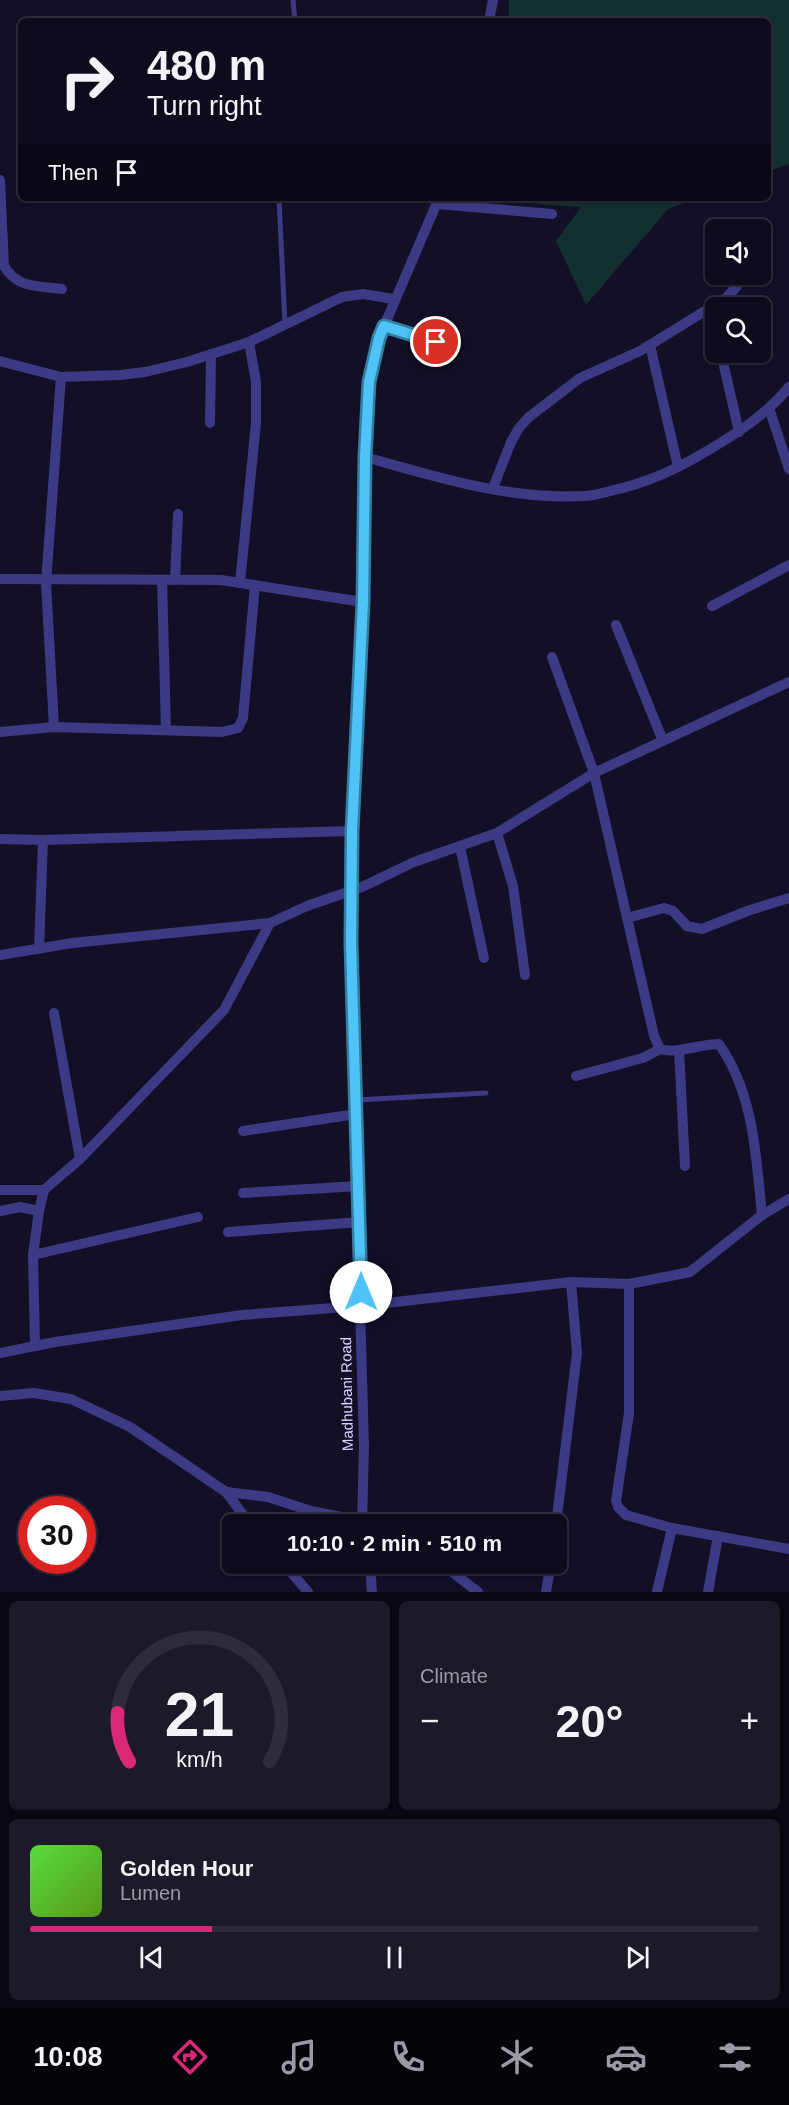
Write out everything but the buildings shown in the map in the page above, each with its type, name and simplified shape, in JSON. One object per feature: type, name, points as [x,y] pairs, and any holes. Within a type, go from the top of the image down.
[{"type":"street","points":[[490,18],[493,0]]},
{"type":"street","points":[[0,180],[4,266],[9,276],[18,282],[62,289]]},
{"type":"street","points":[[438,201],[552,214]]},
{"type":"street","name":"Madhubani Road","points":[[361,1514],[364,1447],[351,890],[369,382],[379,338],[438,201]]},
{"type":"street","points":[[493,489],[511,442],[529,417],[580,378],[650,345],[726,298],[737,285]]},
{"type":"street","points":[[0,361],[61,377],[145,372],[249,342],[342,297],[354,294],[394,299]]},
{"type":"street","points":[[384,326],[453,347]]},
{"type":"street","points":[[240,583],[256,423],[256,382],[249,342]]},
{"type":"street","points":[[650,345],[678,466]]},
{"type":"street","points":[[210,423],[211,354]]},
{"type":"street","points":[[723,363],[739,432]]},
{"type":"street","points":[[54,727],[47,579],[61,377]]},
{"type":"street","points":[[365,457],[444,480],[493,489],[530,495],[586,496],[640,484],[678,466],[739,432],[769,408],[789,387]]},
{"type":"street","points":[[769,408],[789,469]]},
{"type":"street","points":[[175,580],[178,514]]},
{"type":"street","points":[[712,606],[789,565]]},
{"type":"street","points":[[0,579],[221,580],[363,602]]},
{"type":"street","points":[[162,579],[166,730]]},
{"type":"street","points":[[0,732],[54,727],[231,731],[238,728],[241,724],[255,585]]},
{"type":"street","points":[[616,625],[663,741]]},
{"type":"street","points":[[552,657],[594,773],[654,1036],[660,1049]]},
{"type":"street","points":[[0,955],[72,944],[270,923],[414,862],[498,833],[594,773],[789,682]]},
{"type":"street","points":[[0,839],[43,840],[352,831]]},
{"type":"street","points":[[498,833],[513,886],[525,975]]},
{"type":"street","points":[[39,949],[43,840]]},
{"type":"street","points":[[460,847],[484,958]]},
{"type":"street","points":[[627,918],[664,909],[673,911],[687,926],[702,929],[789,898]]},
{"type":"street","points":[[35,1345],[33,1255],[44,1190],[80,1160],[224,1010],[270,923]]},
{"type":"street","points":[[54,1013],[80,1160]]},
{"type":"street","points":[[576,1076],[643,1058],[660,1049],[670,1052],[707,1044],[719,1044],[729,1059],[746,1102],[754,1134],[762,1215]]},
{"type":"street","points":[[679,1050],[685,1166]]},
{"type":"street","points":[[243,1131],[356,1114]]},
{"type":"street","points":[[243,1193],[358,1186]]},
{"type":"street","points":[[0,1190],[44,1190]]},
{"type":"street","points":[[0,1353],[35,1345],[242,1315],[360,1306],[571,1282],[629,1284],[690,1272],[762,1215],[789,1199]]},
{"type":"street","points":[[0,1211],[20,1207],[39,1211]]},
{"type":"street","points":[[33,1255],[198,1217]]},
{"type":"street","points":[[228,1232],[360,1222]]},
{"type":"street","points":[[557,1514],[577,1353],[571,1282]]},
{"type":"street","points":[[629,1284],[629,1413],[616,1501],[618,1507],[626,1515],[672,1528],[789,1549]]},
{"type":"street","points":[[0,1396],[34,1393],[71,1399],[130,1427],[226,1492],[242,1514]]},
{"type":"street","points":[[226,1492],[267,1497],[325,1514]]},
{"type":"street","points":[[657,1592],[672,1528]]},
{"type":"street","points":[[708,1592],[718,1536]]},
{"type":"street","points":[[292,1574],[308,1592]]},
{"type":"street","points":[[371,1574],[372,1592]]},
{"type":"street","points":[[455,1574],[478,1592]]},
{"type":"street","points":[[546,1592],[548,1574]]},
{"type":"lane","points":[[293,0],[295,18]]},
{"type":"lane","points":[[279,201],[285,326]]},
{"type":"lane","points":[[356,1100],[486,1093]]},
{"type":"green space","points":[[509,0],[789,0],[789,164],[771,171],[771,18],[509,18]]},
{"type":"green space","points":[[534,201],[689,201],[668,209],[586,305],[556,241],[581,207],[536,204]]},
{"type":"route","points":[[361,1292],[351,943],[352,831],[363,602],[365,457],[369,382],[384,326],[436,342]]}]
